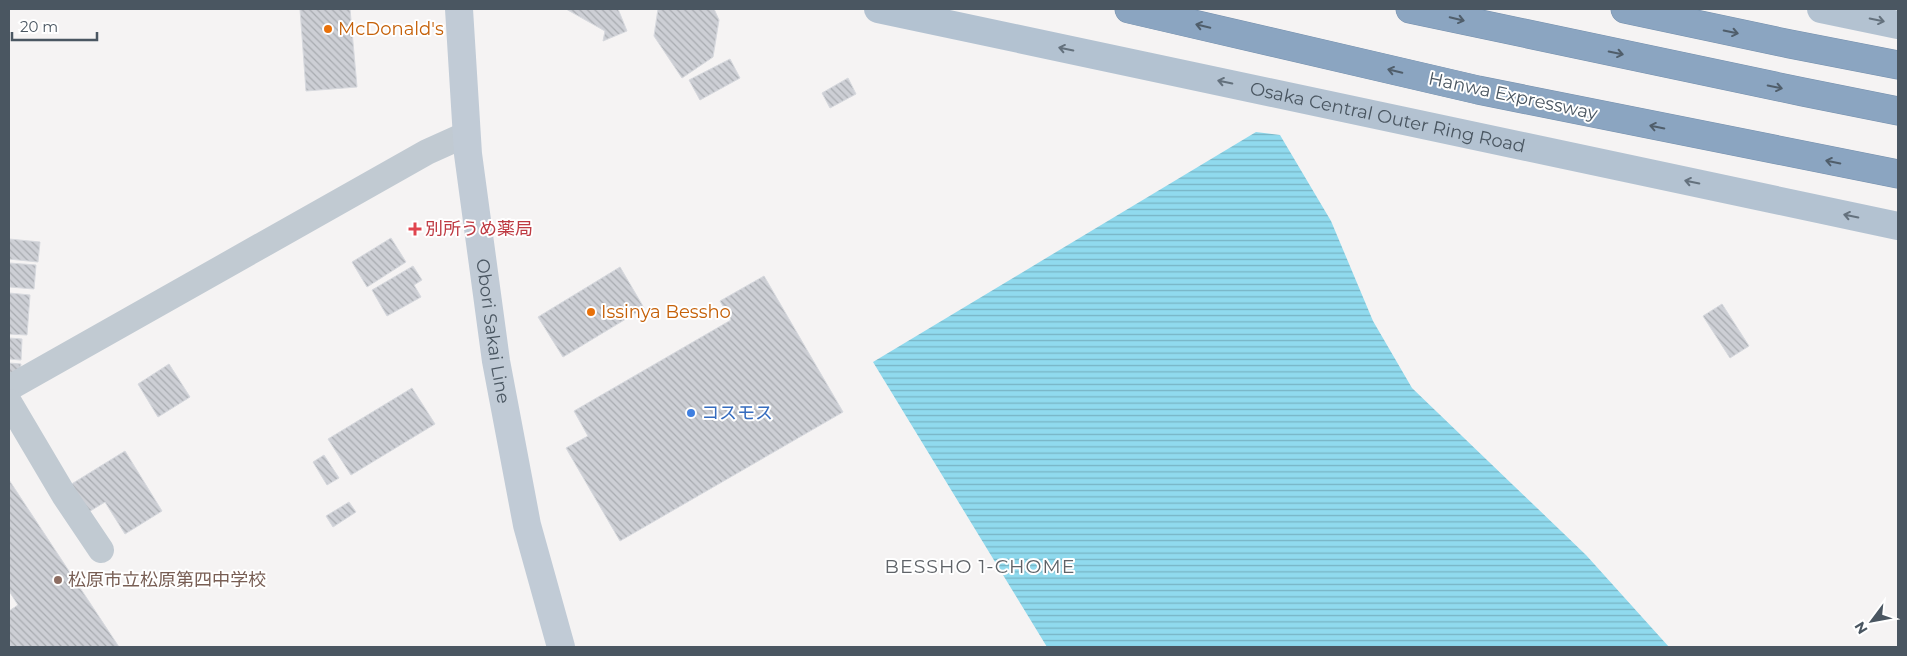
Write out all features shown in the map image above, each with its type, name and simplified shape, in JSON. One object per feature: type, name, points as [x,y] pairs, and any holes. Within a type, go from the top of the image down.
[{"type":"highway","name":"Hanwa Expressway","points":[[1129,9],[1478,90],[1898,174]]},
{"type":"highway","points":[[1410,9],[1898,111]]},
{"type":"highway","points":[[1624,9],[1898,65]]},
{"type":"main road","name":"Obori Sakai Line","points":[[459,9],[468,154],[496,361],[527,525],[561,647]]},
{"type":"main road","name":"Osaka Central Outer Ring Road","points":[[878,9],[1898,226]]},
{"type":"main road","points":[[1821,9],[1898,25]]},
{"type":"street","points":[[9,388],[418,157],[467,134]]},
{"type":"street","points":[[9,402],[64,496],[102,550]]},
{"type":"water","points":[[1256,132],[1280,135],[1331,221],[1373,321],[1412,388],[1586,555],[1669,647],[1047,647],[873,362]]},
{"type":"building","points":[[300,9],[350,9],[357,87],[306,91]]},
{"type":"building","points":[[566,9],[618,9],[627,31],[603,41],[605,31]]},
{"type":"building","points":[[658,9],[714,9],[719,20],[713,57],[682,78],[654,36]]},
{"type":"building","points":[[730,59],[740,78],[700,100],[689,80]]},
{"type":"building","points":[[848,78],[856,94],[830,108],[822,93]]},
{"type":"building","points":[[391,238],[406,262],[367,287],[352,262]]},
{"type":"building","points":[[9,239],[40,242],[38,262],[9,259]]},
{"type":"building","points":[[9,263],[36,265],[34,289],[10,287]]},
{"type":"building","points":[[413,266],[422,280],[414,285],[421,297],[387,316],[372,290]]},
{"type":"building","name":"Issinya Bessho","points":[[620,267],[644,308],[563,357],[538,317]]},
{"type":"building","points":[[764,276],[843,412],[620,541],[566,448],[588,436],[574,411],[731,320],[720,301]]},
{"type":"building","points":[[9,293],[30,295],[27,335],[9,334]]},
{"type":"building","points":[[1722,304],[1749,346],[1730,358],[1703,316]]},
{"type":"building","points":[[9,338],[22,339],[21,360],[9,359]]},
{"type":"building","points":[[9,363],[21,364],[19,378],[9,377]]},
{"type":"building","points":[[169,364],[190,397],[158,417],[138,384]]},
{"type":"building","points":[[412,388],[435,424],[351,475],[328,439]]},
{"type":"building","points":[[125,451],[162,511],[125,534],[105,502],[87,513],[70,485]]},
{"type":"building","points":[[324,455],[339,478],[327,485],[313,462]]},
{"type":"building","points":[[9,480],[119,647],[9,647],[9,611],[18,605],[9,591]]},
{"type":"building","points":[[349,502],[356,512],[333,527],[326,516]]},
{"type":"place","name":"McDonald's","points":[[328,29]]},
{"type":"place","name":"別所うめ薬局","points":[[415,229]]},
{"type":"place","name":"Issinya Bessho","points":[[591,312]]},
{"type":"place","name":"コスモス","points":[[691,413]]},
{"type":"place","name":"松原市立松原第四中学校","points":[[58,580]]},
{"type":"district","name":"BESSHO 1-CHOME","points":[[980,566]]}]
